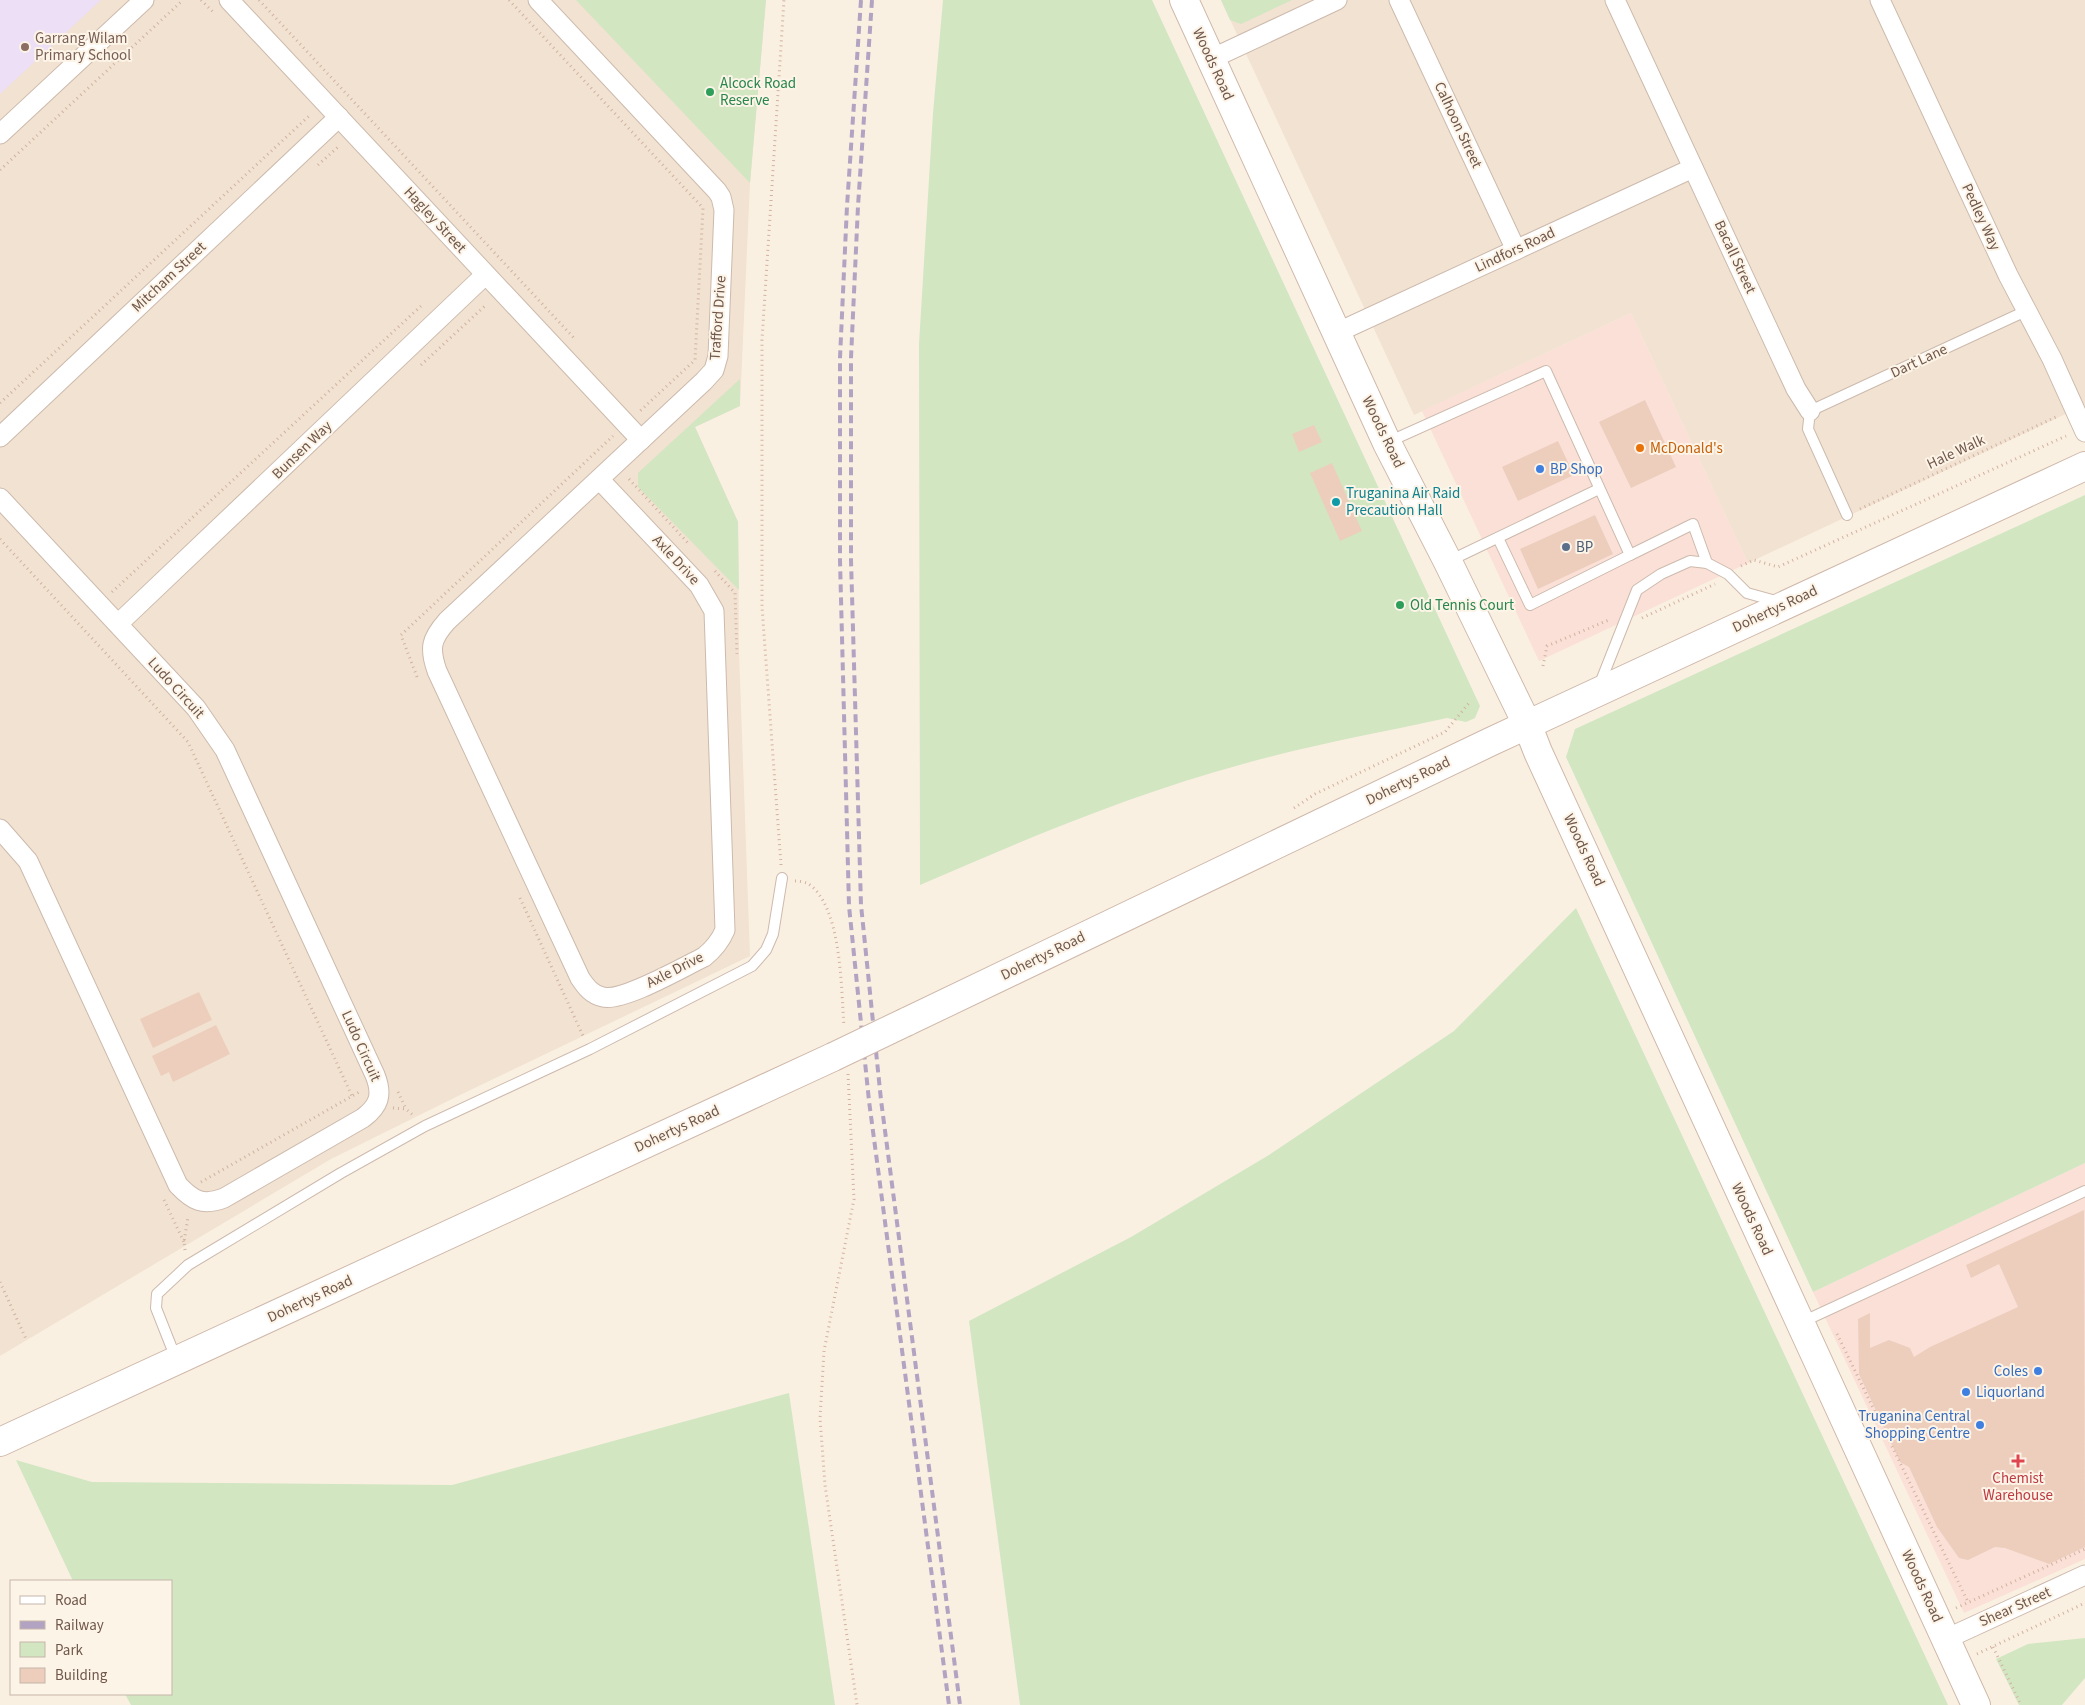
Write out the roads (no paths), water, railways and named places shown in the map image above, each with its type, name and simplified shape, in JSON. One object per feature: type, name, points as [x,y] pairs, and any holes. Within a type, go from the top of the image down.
[{"type":"main road","name":"Woods Road","points":[[1184,0],[1387,443],[1448,562],[1527,724],[1538,752],[1976,1705]]},
{"type":"main road","name":"Dohertys Road","points":[[0,1442],[840,1061],[906,1022],[1527,724],[2085,466]]},
{"type":"street","points":[[0,134],[144,0]]},
{"type":"street","name":"Hagley Street","points":[[229,0],[641,440]]},
{"type":"street","name":"Trafford Drive","points":[[431,648],[438,632],[446,621],[704,381],[714,370],[716,364],[723,204],[717,191],[538,0]]},
{"type":"street","points":[[1211,59],[1337,0]]},
{"type":"street","name":"Calhoon Street","points":[[1400,0],[1516,250]]},
{"type":"street","name":"Bacall Street","points":[[1615,0],[1796,389],[1810,411]]},
{"type":"street","name":"Pedley Way","points":[[1880,0],[2008,275],[2028,310],[2084,430]]},
{"type":"street","name":"Mitcham Street","points":[[0,437],[339,117]]},
{"type":"street","name":"Lindfors Road","points":[[1336,333],[1693,168]]},
{"type":"street","name":"Bunsen Way","points":[[118,624],[486,275]]},
{"type":"street","name":"Axle Drive","points":[[431,648],[432,658],[437,671],[585,986],[601,997],[618,997],[704,957],[713,950],[721,940],[725,930],[714,611],[700,585],[599,479]]},
{"type":"street","name":"Ludo Circuit","points":[[0,498],[196,708],[225,750],[378,1083],[378,1099],[375,1106],[363,1118],[224,1198],[213,1202],[200,1202],[193,1192],[178,1185],[28,861],[0,829]]},
{"type":"street","name":"Shear Street","points":[[1941,1629],[2085,1576]]},
{"type":"lane","name":"Dart Lane","points":[[1810,411],[2028,310]]},
{"type":"lane","points":[[1387,443],[1546,371],[1630,555]]},
{"type":"lane","points":[[1810,411],[1808,429],[1847,515]]},
{"type":"lane","points":[[1448,562],[1599,489]]},
{"type":"lane","points":[[1498,538],[1530,604],[1693,524],[1707,563]]},
{"type":"lane","points":[[1596,692],[1637,590],[1661,574],[1690,561],[1707,563],[1728,574],[1747,593],[1787,604]]},
{"type":"lane","points":[[179,1360],[171,1346],[156,1308],[157,1294],[188,1265],[425,1126],[590,1049],[752,966],[766,950],[773,934],[782,878]]},
{"type":"lane","points":[[1800,1323],[2085,1191]]},
{"type":"railway","points":[[861,0],[847,206],[840,358],[840,560],[849,906],[869,1101],[949,1705]]},
{"type":"railway","points":[[872,0],[858,206],[851,358],[851,560],[861,905],[881,1100],[960,1705]]},
{"type":"place","name":"Garrang Wilam Primary School","points":[[25,47]]},
{"type":"place","name":"Alcock Road Reserve","points":[[710,92]]},
{"type":"place","name":"McDonald's","points":[[1640,448]]},
{"type":"place","name":"BP Shop","points":[[1540,469]]},
{"type":"place","name":"Truganina Air Raid Precaution Hall","points":[[1336,502]]},
{"type":"place","name":"BP","points":[[1566,547]]},
{"type":"place","name":"Old Tennis Court","points":[[1400,605]]},
{"type":"place","name":"Coles","points":[[2038,1371]]},
{"type":"place","name":"Liquorland","points":[[1966,1392]]},
{"type":"place","name":"Truganina Central Shopping Centre","points":[[1980,1425]]},
{"type":"place","name":"Chemist Warehouse","points":[[2018,1461]]}]
